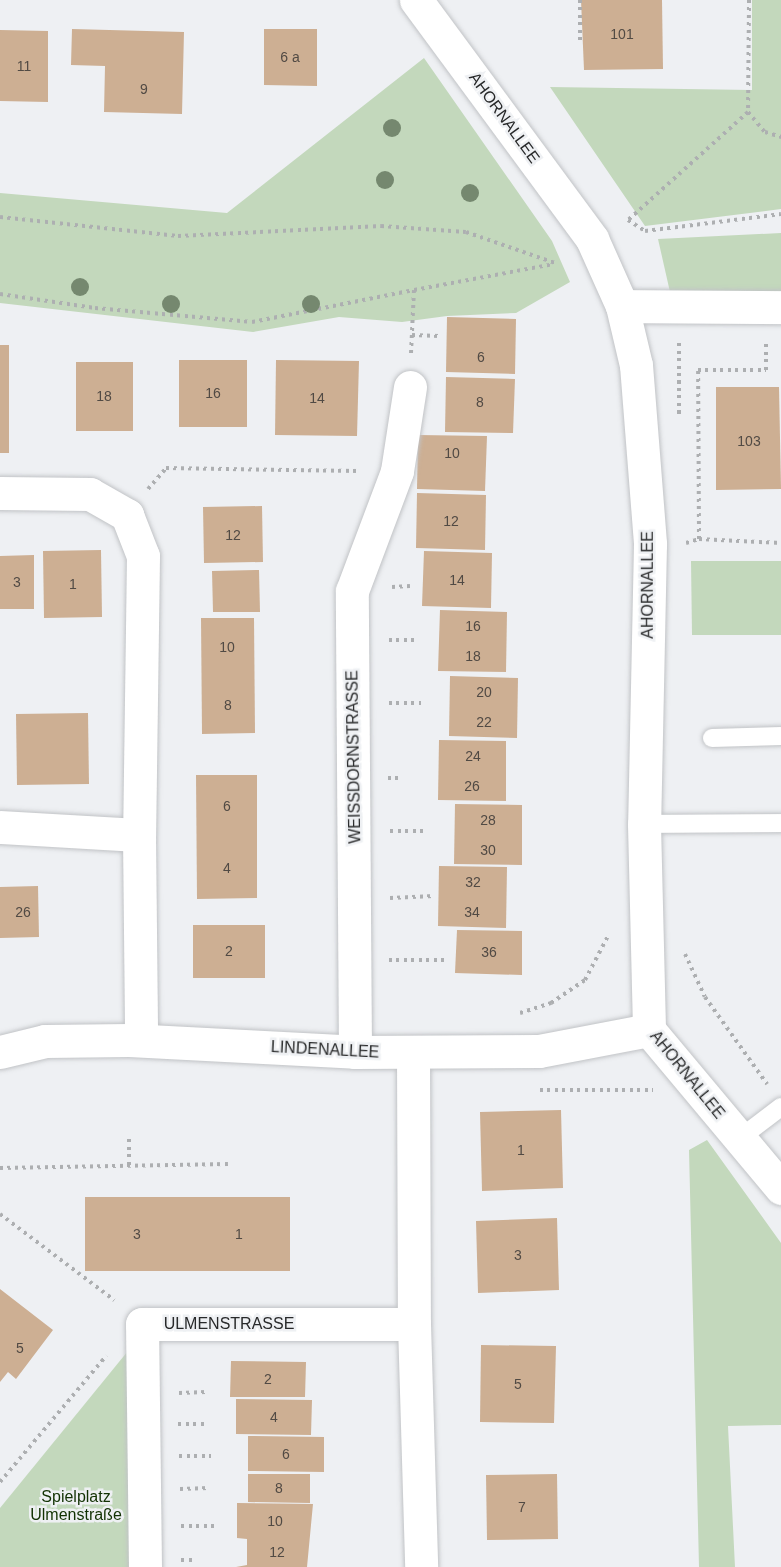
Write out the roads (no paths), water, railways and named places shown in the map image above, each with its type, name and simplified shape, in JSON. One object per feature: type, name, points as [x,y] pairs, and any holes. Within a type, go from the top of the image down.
[{"type":"street","name":"AHORNALLEE","points":[[416,0],[592,239],[622,306],[636,365],[650,544],[644,824],[649,1030],[781,1188]]},
{"type":"street","points":[[622,306],[781,307]]},
{"type":"street","name":"WEISSDORNSTRASSE","points":[[355,1052],[357,960],[352,591],[397,471],[410,387]]},
{"type":"street","points":[[0,493],[90,494],[127,515],[143,556],[140,835],[141,1040]]},
{"type":"street","points":[[0,828],[140,835]]},
{"type":"street","name":"LINDENALLEE","points":[[0,1052],[45,1041],[141,1040],[355,1052],[539,1051],[649,1030]]},
{"type":"street","points":[[413,1053],[414,1324],[421,1567]]},
{"type":"street","name":"ULMENSTRASSE","points":[[145,1567],[142,1324],[414,1324]]},
{"type":"lane","points":[[712,738],[781,736]]},
{"type":"lane","points":[[644,824],[781,823]]},
{"type":"lane","points":[[739,1139],[781,1107]]},
{"type":"park label","name":"Spielplatz Ulmenstraße","points":[[76,1506]]}]
